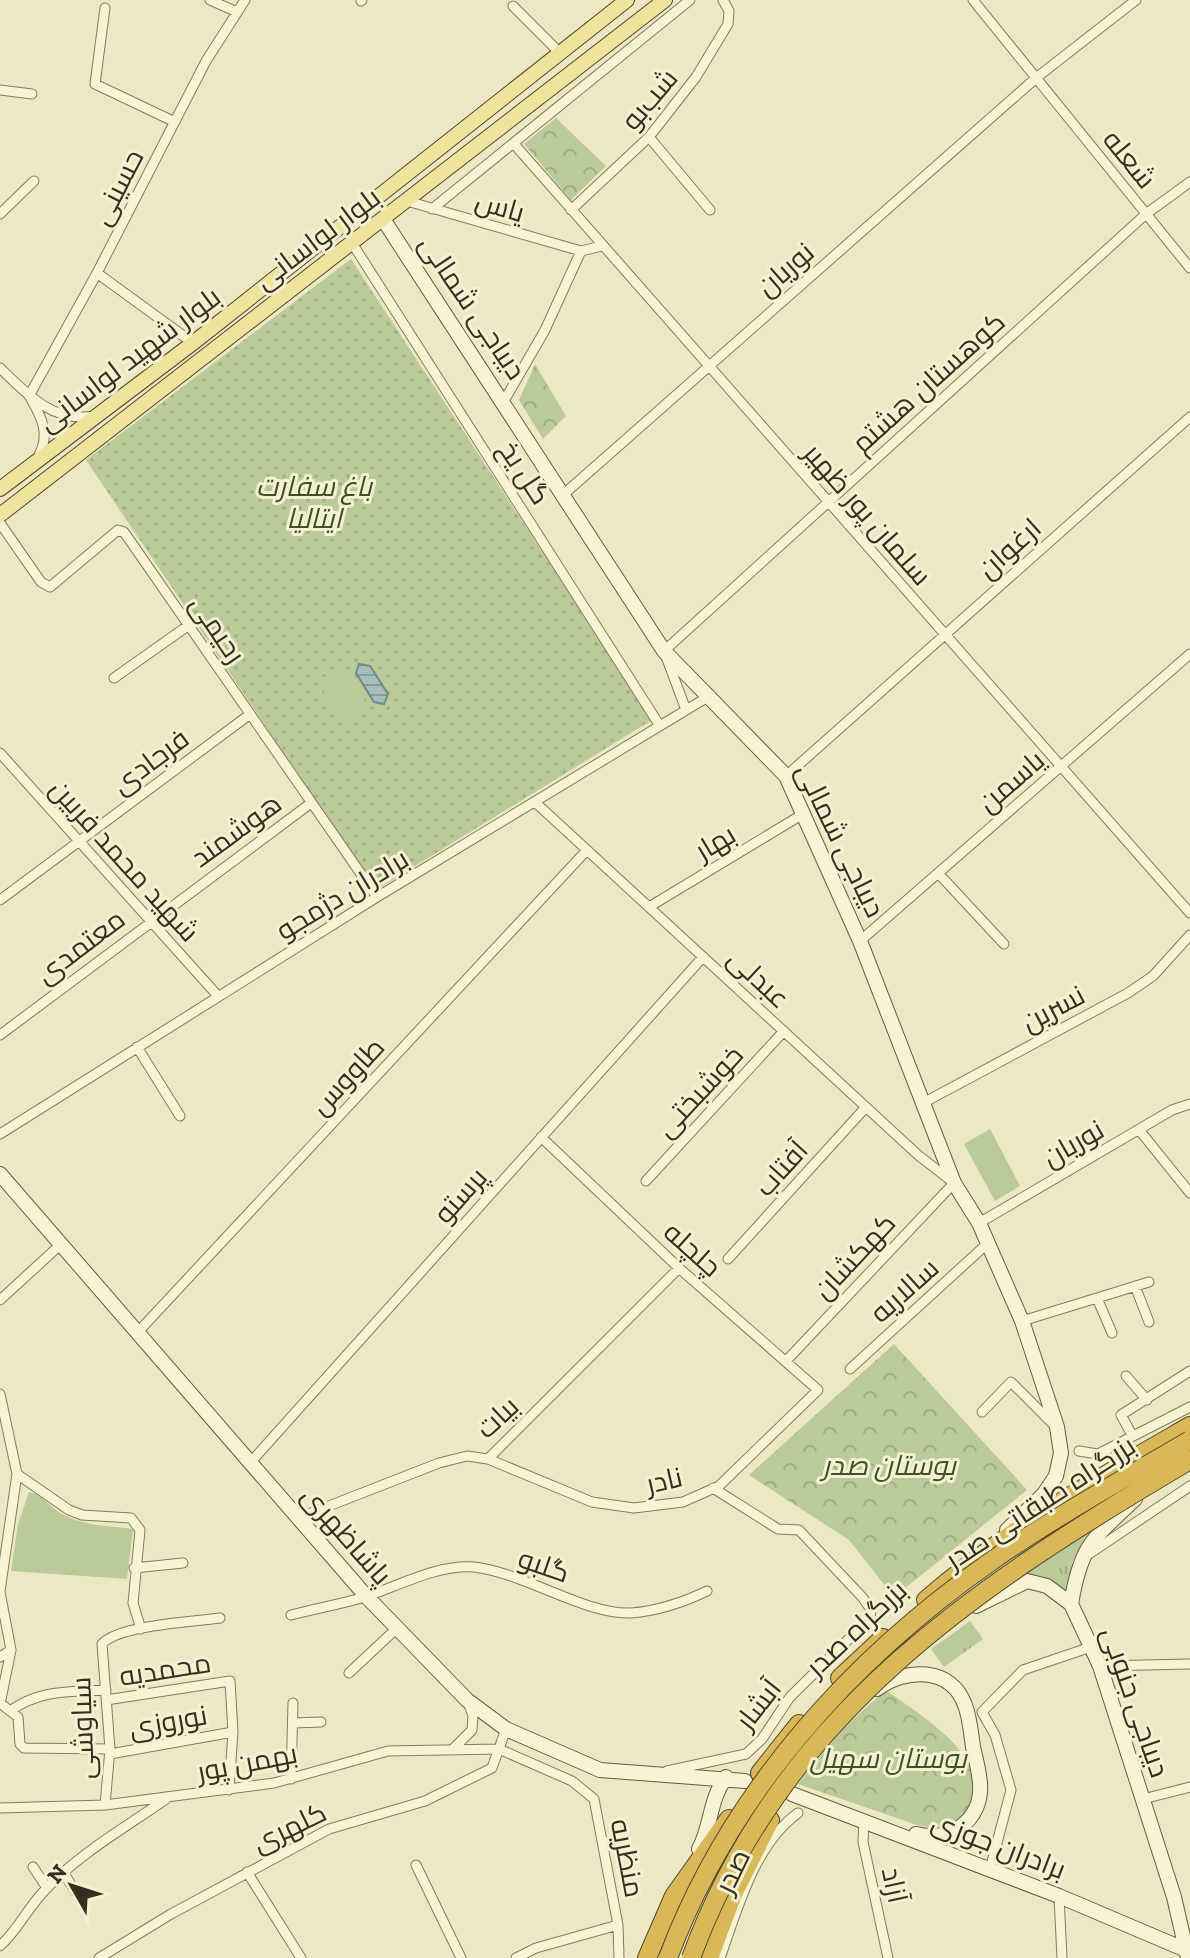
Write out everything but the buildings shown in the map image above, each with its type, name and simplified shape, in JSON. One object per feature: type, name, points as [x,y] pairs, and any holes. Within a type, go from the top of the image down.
[{"type":"highway","name":"بزرگراه صدر","points":[[647,1958],[674,1896],[750,1784],[815,1705],[861,1657],[988,1548],[1064,1498],[1190,1426]]},
{"type":"highway","name":"بزرگراه طبقاتی صدر","points":[[668,1958],[692,1902],[745,1808],[785,1752],[854,1675],[993,1560],[1190,1440]]},
{"type":"highway","name":"بزرگراه صدر","points":[[693,1958],[715,1910],[776,1806],[851,1708],[950,1618],[1078,1529],[1190,1461]]},
{"type":"highway","name":"بزرگراه طبقاتی صدر","points":[[693,1958],[710,1908],[768,1805],[833,1723],[879,1676],[948,1616],[1075,1527],[1190,1461]]},
{"type":"highway","points":[[709,1958],[732,1896],[776,1806]]},
{"type":"main road","name":"بلوار شهید لواسانی","points":[[0,489],[193,343],[627,0]]},
{"type":"main road","name":"بلوار لواسانی","points":[[0,515],[665,0]]},
{"type":"main road","name":"دیباجی شمالی","points":[[383,219],[664,651],[711,695],[786,776],[860,941],[954,1183],[979,1223],[1022,1321],[1057,1427],[1061,1453],[1056,1476],[1044,1494],[988,1548]]},
{"type":"main road","name":"پاشاظهری","points":[[0,1174],[366,1596],[467,1700],[506,1729],[600,1770],[726,1777],[750,1784]]},
{"type":"main road","name":"دیباجی جنوبی","points":[[1071,1604],[1080,1560],[1090,1543],[1144,1490]]},
{"type":"main road","name":"دیباجی جنوبی","points":[[950,1618],[1027,1581],[1047,1586],[1071,1604],[1100,1666],[1174,1897],[1187,1954]]},
{"type":"main road","points":[[851,1708],[886,1682],[909,1674],[933,1675],[949,1684],[965,1704],[981,1785],[978,1805],[967,1823],[948,1836],[929,1838],[864,1821]]},
{"type":"main road","points":[[674,1896],[708,1832],[711,1804],[726,1777]]},
{"type":"main road","name":"برادران جوزی","points":[[792,1788],[864,1821],[1059,1896],[1187,1954]]},
{"type":"street","points":[[210,0],[237,12]]},
{"type":"street","name":"حسینی","points":[[29,396],[175,122],[245,0]]},
{"type":"street","points":[[432,209],[690,0]]},
{"type":"street","name":"شب‌بو","points":[[571,210],[649,137],[696,77],[728,24],[729,11],[723,0]]},
{"type":"street","name":"شعله","points":[[973,0],[1190,268]]},
{"type":"street","name":"نوریان","points":[[564,494],[1036,78],[1136,0]]},
{"type":"street","points":[[513,6],[560,53]]},
{"type":"street","points":[[105,8],[95,84],[175,122]]},
{"type":"street","points":[[0,90],[32,94]]},
{"type":"street","points":[[649,137],[710,210]]},
{"type":"street","name":"سلمان پور ظهیر","points":[[514,144],[1190,913]]},
{"type":"street","points":[[0,214],[34,181]]},
{"type":"street","name":"کوهستان هشتم","points":[[664,651],[1146,214],[1190,182]]},
{"type":"street","name":"یاس","points":[[407,201],[581,251],[602,246]]},
{"type":"street","name":"گل یخ","points":[[352,243],[660,726]]},
{"type":"street","points":[[504,401],[545,330],[581,251]]},
{"type":"street","points":[[97,273],[193,343]]},
{"type":"street","points":[[0,368],[29,396],[67,418],[98,415]]},
{"type":"street","points":[[29,396],[44,429],[43,447],[34,464]]},
{"type":"street","name":"ارغوان","points":[[786,776],[1190,417]]},
{"type":"street","name":"رحیمی","points":[[0,523],[41,582],[50,587],[118,530],[124,532],[377,897]]},
{"type":"street","points":[[114,678],[189,625]]},
{"type":"street","points":[[664,651],[686,710]]},
{"type":"street","name":"یاسمن","points":[[860,941],[1190,654]]},
{"type":"street","name":"برادران دژمجو","points":[[0,1134],[377,897],[711,695]]},
{"type":"street","name":"فرجادی","points":[[0,900],[249,715]]},
{"type":"street","name":"شهید محمد فربین","points":[[0,753],[218,996]]},
{"type":"street","name":"هوشمند","points":[[149,921],[311,803]]},
{"type":"street","name":"عبدلی","points":[[536,803],[918,1155],[954,1183]]},
{"type":"street","name":"بهار","points":[[649,907],[803,814]]},
{"type":"street","name":"طاووس","points":[[138,1332],[587,850]]},
{"type":"street","points":[[938,873],[1004,944]]},
{"type":"street","name":"معتمدی","points":[[0,1035],[149,921]]},
{"type":"street","name":"نسرین","points":[[923,1103],[1128,993],[1153,976],[1190,935]]},
{"type":"street","name":"پرستو","points":[[250,1463],[703,957]]},
{"type":"street","name":"خوشبختی","points":[[646,1181],[784,1031]]},
{"type":"street","points":[[137,1047],[180,1116]]},
{"type":"street","name":"نوریان","points":[[979,1223],[1190,1104]]},
{"type":"street","name":"آفتاب","points":[[728,1259],[866,1107]]},
{"type":"street","points":[[1140,1131],[1190,1193]]},
{"type":"street","name":"چلچله","points":[[541,1137],[679,1268],[818,1390]]},
{"type":"street","points":[[918,1155],[932,1155],[940,1144]]},
{"type":"street","name":"کهکشان","points":[[787,1360],[954,1183]]},
{"type":"street","name":"سالاریه","points":[[850,1369],[988,1243]]},
{"type":"street","points":[[0,1300],[60,1245]]},
{"type":"street","name":"بیات","points":[[298,1518],[439,1463],[467,1456],[488,1459],[679,1268]]},
{"type":"street","points":[[1022,1321],[1149,1282]]},
{"type":"street","points":[[1135,1286],[1149,1322]]},
{"type":"street","points":[[1097,1298],[1112,1333]]},
{"type":"street","points":[[1132,1435],[1121,1415],[1190,1371]]},
{"type":"street","points":[[1126,1376],[1147,1400]]},
{"type":"street","points":[[982,1412],[1011,1382],[1057,1427]]},
{"type":"street","name":"نادر","points":[[488,1459],[579,1497],[634,1508],[683,1502],[713,1488],[818,1390]]},
{"type":"street","points":[[0,1394],[4,1432],[17,1474],[0,1592],[11,1650],[0,1704],[10,1711]]},
{"type":"street","points":[[1079,1451],[1098,1454],[1190,1407]]},
{"type":"street","points":[[17,1474],[69,1510],[82,1515],[131,1518],[137,1522],[140,1530],[133,1603],[141,1629],[220,1618]]},
{"type":"street","points":[[1080,1560],[1190,1486]]},
{"type":"street","name":"آبشار","points":[[658,1773],[746,1754],[762,1739],[790,1697],[870,1618],[871,1610],[863,1598],[799,1530],[778,1529],[713,1488]]},
{"type":"street","points":[[134,1568],[183,1563]]},
{"type":"street","name":"گلبو","points":[[291,1615],[366,1596],[422,1576],[471,1567],[523,1578],[585,1603],[629,1613],[684,1602],[707,1591]]},
{"type":"street","name":"سیاوشی","points":[[105,1805],[110,1752],[99,1649],[106,1640],[141,1629]]},
{"type":"street","points":[[349,1673],[396,1629]]},
{"type":"street","points":[[990,1869],[1011,1790],[995,1735],[982,1712],[1023,1670],[1091,1647]]},
{"type":"street","points":[[0,1657],[11,1650]]},
{"type":"street","points":[[1100,1666],[1190,1664]]},
{"type":"street","name":"محمدیه","points":[[10,1711],[26,1699],[48,1692],[106,1695],[230,1681],[233,1732]]},
{"type":"street","points":[[451,1749],[464,1742],[472,1730],[473,1715],[467,1700]]},
{"type":"street","points":[[291,1779],[293,1703]]},
{"type":"street","name":"نوروزی","points":[[10,1711],[21,1723],[20,1744],[24,1748],[110,1752],[233,1732]]},
{"type":"street","points":[[293,1723],[321,1722]]},
{"type":"street","points":[[499,1749],[506,1729]]},
{"type":"street","points":[[229,1790],[233,1732]]},
{"type":"street","name":"بهمن پور","points":[[0,1808],[105,1805],[229,1790],[291,1779],[388,1751],[499,1749]]},
{"type":"street","name":"منظریه","points":[[499,1749],[572,1781],[594,1799],[618,1925],[619,1958]]},
{"type":"street","name":"کلهری","points":[[99,1958],[247,1872],[329,1829],[425,1801],[492,1768],[499,1749]]},
{"type":"street","points":[[1143,1799],[1190,1787]]},
{"type":"street","points":[[0,1946],[14,1934],[18,1921],[47,1888],[166,1799]]},
{"type":"street","name":"صدر","points":[[720,1958],[745,1888],[780,1826],[798,1813]]},
{"type":"street","name":"آزاد","points":[[864,1821],[863,1842],[888,1958]]},
{"type":"street","points":[[416,1865],[461,1958]]},
{"type":"street","points":[[33,1867],[47,1888]]},
{"type":"street","points":[[247,1872],[301,1958]]},
{"type":"street","points":[[64,1873],[76,1893]]},
{"type":"street","points":[[1059,1896],[1062,1958]]},
{"type":"street","points":[[516,1958],[536,1948],[618,1925]]},
{"type":"green space","points":[[556,118],[606,166],[571,200],[524,144]]},
{"type":"green space","name":"باغ سفارت ایتالیا","points":[[351,259],[652,720],[376,890],[86,460]]},
{"type":"green space","points":[[535,364],[566,416],[543,439],[519,400]]},
{"type":"green space","points":[[345,665],[368,707],[340,722],[318,680]]},
{"type":"green space","points":[[990,1129],[1020,1186],[995,1201],[964,1144]]},
{"type":"green space","name":"بوستان صدر","points":[[894,1344],[1027,1490],[894,1597],[849,1540],[749,1475]]},
{"type":"green space","points":[[29,1492],[70,1518],[96,1525],[133,1529],[127,1579],[11,1571],[18,1524]]},
{"type":"green space","points":[[1089,1532],[1072,1563],[1069,1596],[1051,1579],[1026,1574]]},
{"type":"green space","points":[[970,1621],[983,1639],[944,1667],[931,1649]]},
{"type":"green space","name":"بوستان سهیل","points":[[886,1690],[937,1728],[968,1761],[975,1779],[974,1797],[963,1816],[953,1824],[936,1828],[917,1825],[798,1784],[843,1728]]},
{"type":"water","points":[[359,664],[370,666],[388,694],[384,704],[374,702],[356,673]]}]
